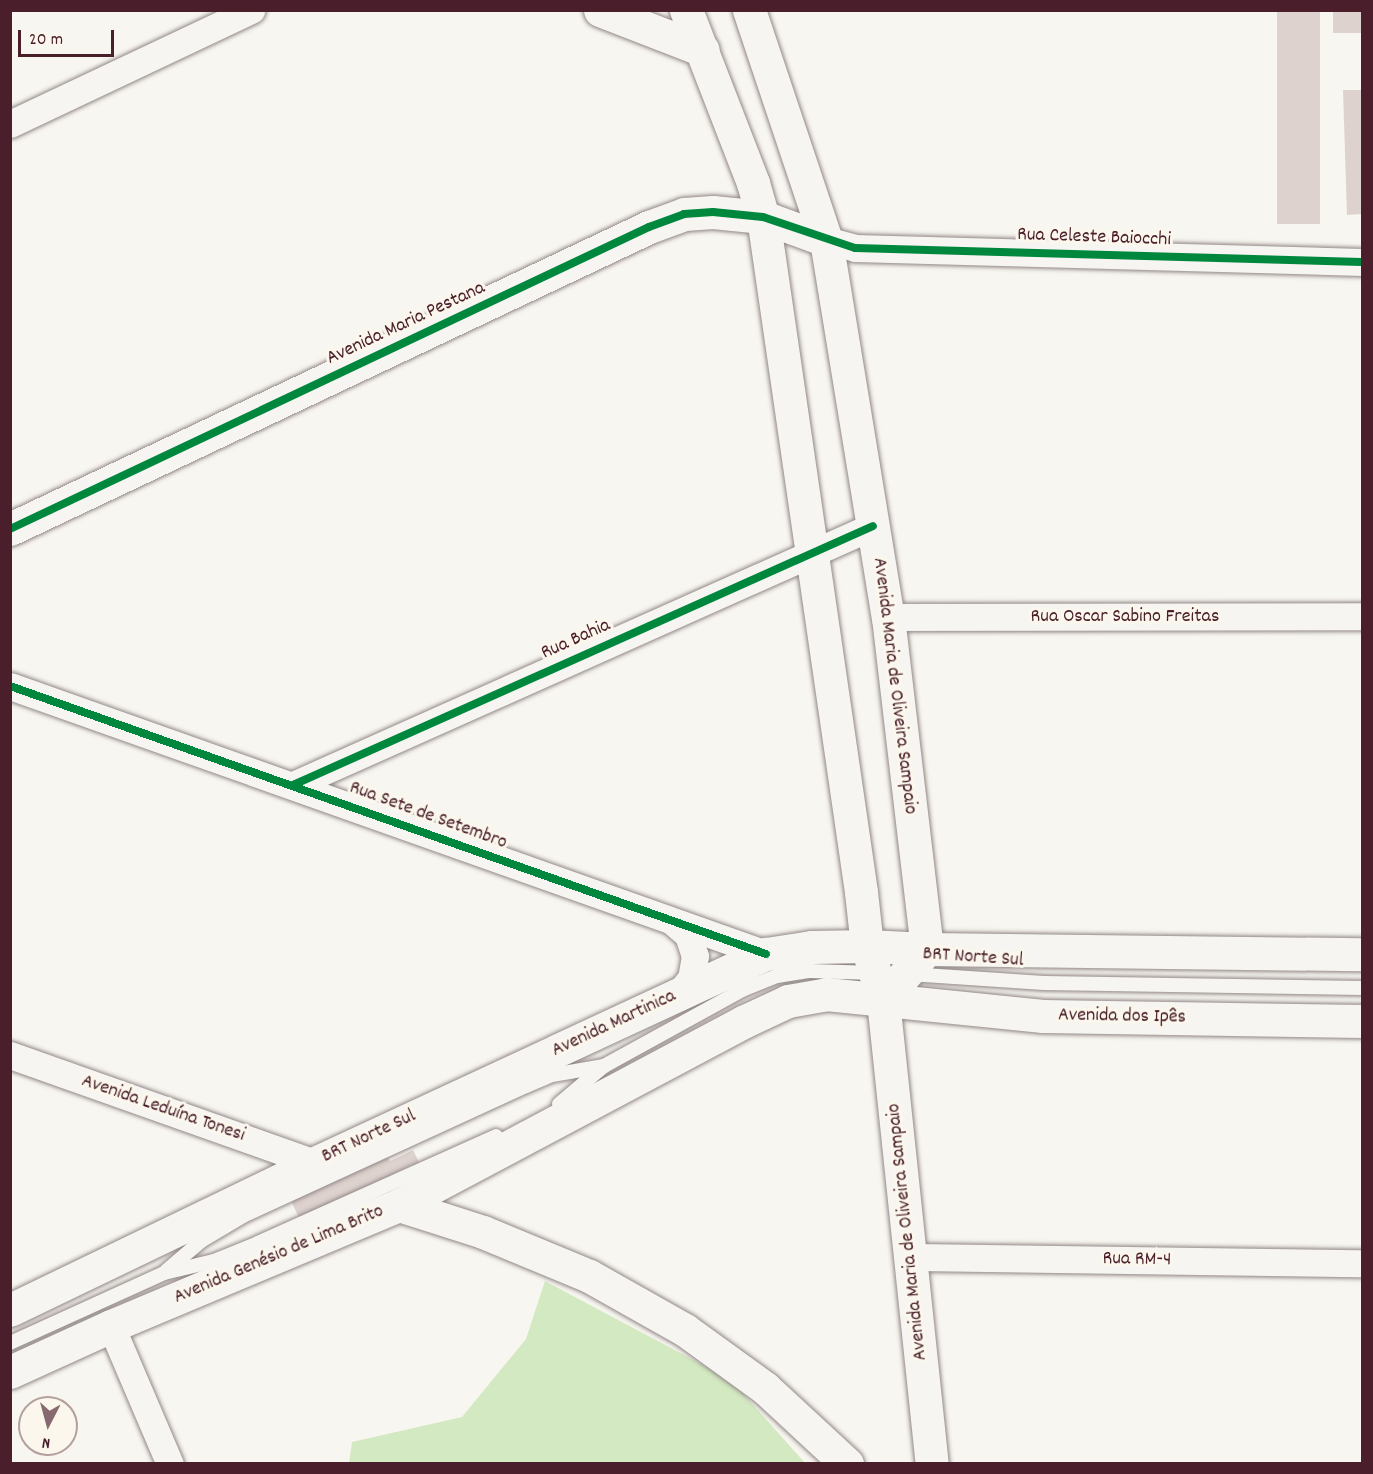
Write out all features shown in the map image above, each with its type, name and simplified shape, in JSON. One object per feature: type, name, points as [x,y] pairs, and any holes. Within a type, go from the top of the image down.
[{"type":"main road","points":[[600,10],[703,50]]},
{"type":"main road","name":"Avenida Maria de Oliveira Sampaio","points":[[686,10],[753,183],[763,217],[811,552],[882,973],[932,1464]]},
{"type":"main road","name":"Avenida Maria de Oliveira Sampaio","points":[[749,10],[826,240],[888,617],[927,950]]},
{"type":"main road","name":"Avenida Maria Pestana","points":[[10,529],[648,227],[684,214],[713,212],[763,217],[826,240]]},
{"type":"main road","name":"Avenida Martinica","points":[[315,1162],[766,954],[812,947],[882,973]]},
{"type":"main road","points":[[882,973],[927,950],[1362,954]]},
{"type":"main road","name":"Avenida Martinica","points":[[399,1205],[743,1022],[788,1001],[826,994],[882,973],[927,950]]},
{"type":"main road","name":"Avenida dos Ipês","points":[[882,973],[1042,1016],[1362,1021]]},
{"type":"main road","points":[[10,1310],[315,1162]]},
{"type":"main road","name":"Avenida Genésio de Lima Brito","points":[[10,1372],[111,1326],[399,1205],[483,1232],[589,1276],[685,1330],[765,1388],[847,1464]]},
{"type":"street","points":[[10,124],[251,10]]},
{"type":"street","name":"Rua Celeste Baiocchi","points":[[826,240],[855,248],[1362,262]]},
{"type":"street","name":"Rua Bahia","points":[[293,785],[873,526]]},
{"type":"street","name":"Rua Oscar Sabino Freitas","points":[[888,617],[1362,616]]},
{"type":"street","name":"Rua Sete de Setembro","points":[[10,686],[766,954]]},
{"type":"street","points":[[672,921],[688,936],[695,956],[691,978],[677,996]]},
{"type":"street","name":"Avenida Leduína Tonesi","points":[[10,1055],[315,1162]]},
{"type":"street","name":"Rua RM-4","points":[[911,1257],[1362,1263]]},
{"type":"street","points":[[111,1326],[170,1464]]},
{"type":"lane","name":"BRT Norte Sul","points":[[10,1343],[164,1273],[214,1261],[258,1243],[545,1114],[604,1066],[742,990],[777,976],[810,971],[1056,983],[1362,988]]},
{"type":"lane","name":"BRT Norte Sul","points":[[164,1273],[201,1241],[243,1216],[552,1075],[604,1066]]},
{"type":"green space","points":[[545,1281],[731,1380],[805,1463],[349,1464],[352,1442],[462,1417],[526,1339]]},
{"type":"building","points":[[1277,10],[1320,10],[1320,224],[1277,224]]},
{"type":"building","points":[[1333,10],[1362,10],[1362,33],[1333,33]]},
{"type":"building","points":[[1343,90],[1362,90],[1362,214],[1347,215]]},
{"type":"building","points":[[384,1149],[390,1161],[413,1150],[419,1162],[395,1173],[400,1183],[304,1229],[288,1194]]},
{"type":"cycle path","points":[[10,529],[649,227],[684,214],[713,212],[763,217],[855,248],[1362,262]]},
{"type":"cycle path","points":[[293,785],[873,526]]},
{"type":"cycle path","points":[[10,686],[766,954]]}]
